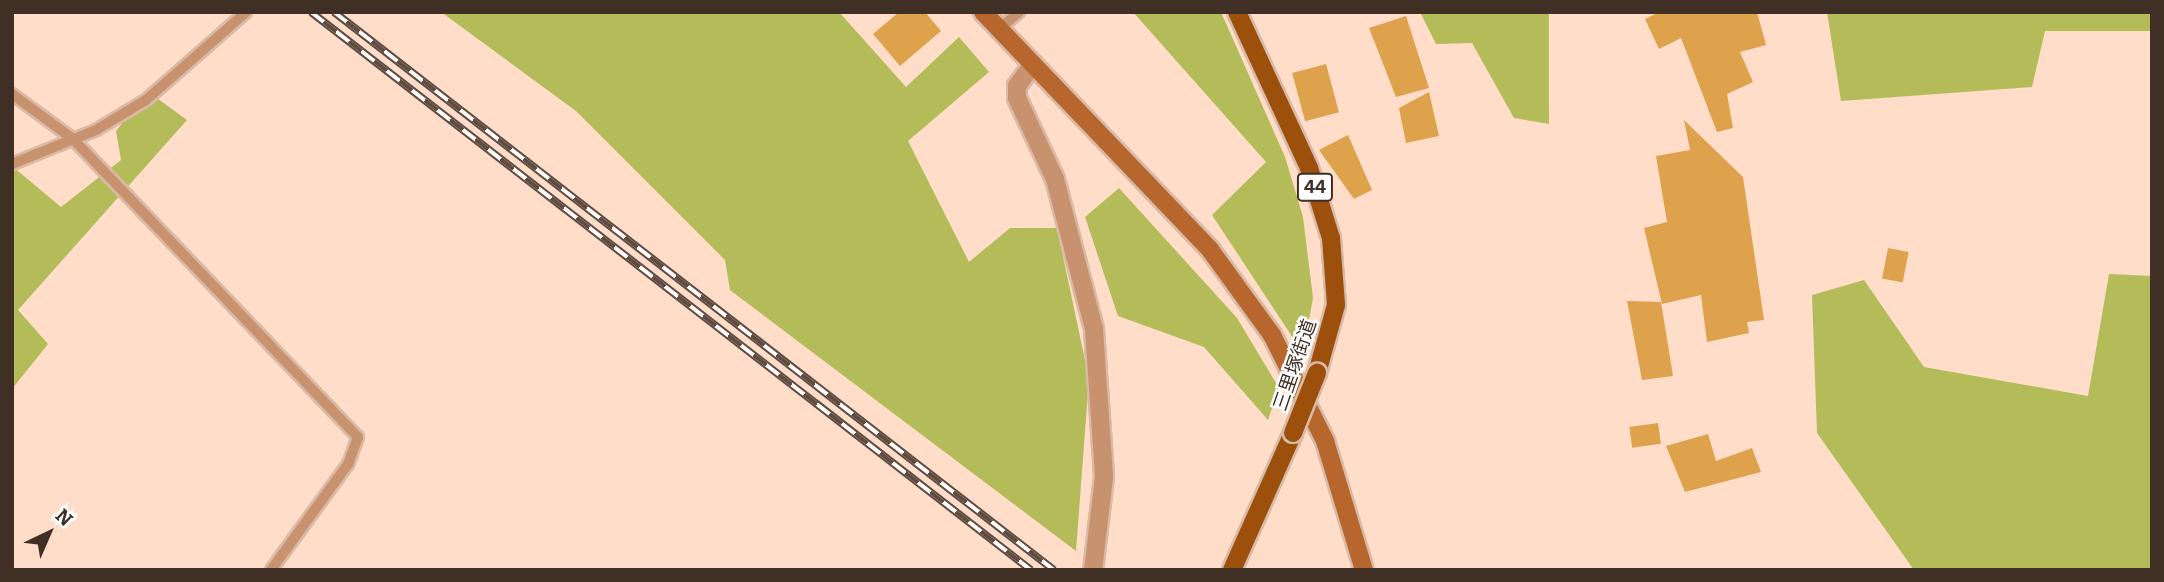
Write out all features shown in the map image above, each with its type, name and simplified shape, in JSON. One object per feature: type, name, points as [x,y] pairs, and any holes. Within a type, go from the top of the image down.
[{"type":"main road","name":"三里塚街道","points":[[1232,570],[1317,373],[1336,305],[1331,238],[1309,168],[1237,12]]},
{"type":"street","points":[[983,12],[1211,251],[1272,335],[1325,441],[1364,570]]},
{"type":"street","points":[[1033,64],[1017,86],[1017,98],[1055,179],[1094,329],[1104,477],[1093,570]]},
{"type":"lane","points":[[12,164],[73,139],[146,100],[246,12]]},
{"type":"lane","points":[[999,29],[1020,12]]},
{"type":"lane","points":[[12,94],[73,139],[358,437],[348,464],[271,570]]},
{"type":"green space","points":[[441,12],[839,12],[906,87],[959,37],[989,72],[908,141],[969,262],[1010,228],[1057,228],[1089,379],[1076,551],[730,290],[725,260],[576,111]]},
{"type":"green space","points":[[1133,12],[1221,12],[1285,157],[1303,217],[1313,298],[1303,353],[1212,215],[1266,162]]},
{"type":"green space","points":[[1420,12],[1549,12],[1549,124],[1514,118],[1472,43],[1436,44]]},
{"type":"green space","points":[[1827,12],[2152,12],[2152,31],[2045,31],[2032,87],[1841,101]]},
{"type":"green space","points":[[147,91],[187,120],[18,310],[48,344],[12,389],[12,166],[61,207],[121,160],[116,131]]},
{"type":"green space","points":[[1119,188],[1237,318],[1279,388],[1268,420],[1204,347],[1118,316],[1085,217]]},
{"type":"green space","points":[[2109,274],[2152,276],[2152,570],[1914,570],[1817,433],[1812,295],[1864,280],[1924,367],[2088,396]]},
{"type":"building","points":[[899,12],[925,12],[941,31],[900,66],[873,34]]},
{"type":"building","points":[[1659,12],[1757,12],[1766,45],[1740,52],[1753,82],[1727,94],[1733,128],[1717,132],[1681,38],[1659,49],[1645,19]]},
{"type":"building","points":[[1406,16],[1429,88],[1396,97],[1369,28]]},
{"type":"building","points":[[1326,64],[1339,112],[1305,121],[1292,73]]},
{"type":"building","points":[[1429,92],[1439,136],[1406,143],[1399,108]]},
{"type":"building","points":[[1684,120],[1743,177],[1764,320],[1747,322],[1749,333],[1707,342],[1701,295],[1662,304],[1644,228],[1667,222],[1656,156],[1690,150]]},
{"type":"building","points":[[1348,135],[1372,190],[1354,199],[1319,150]]},
{"type":"building","points":[[1888,248],[1909,252],[1903,282],[1882,278]]},
{"type":"building","points":[[1627,301],[1661,302],[1673,376],[1642,380]]},
{"type":"building","points":[[1658,423],[1661,444],[1632,448],[1629,427]]},
{"type":"building","points":[[1708,434],[1716,461],[1752,448],[1761,472],[1685,492],[1666,446]]},
{"type":"railway","points":[[311,12],[1031,570]]},
{"type":"railway","points":[[334,12],[1054,570]]}]
